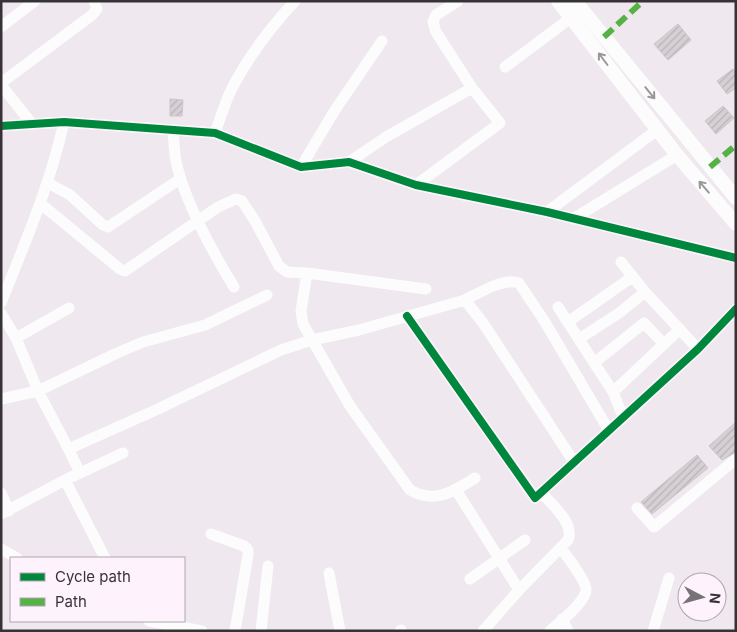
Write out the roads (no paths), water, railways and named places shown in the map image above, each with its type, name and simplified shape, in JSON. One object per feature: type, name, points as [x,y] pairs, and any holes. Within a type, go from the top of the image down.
[{"type":"main road","points":[[558,1],[657,130],[736,224]]},
{"type":"main road","points":[[575,1],[736,198]]},
{"type":"street","points":[[1,27],[35,1]]},
{"type":"street","points":[[32,124],[1,84],[92,15],[97,9],[94,1]]},
{"type":"street","points":[[214,133],[231,90],[257,46],[295,1]]},
{"type":"street","points":[[416,185],[500,123],[472,88],[436,32],[433,22],[436,15],[458,1]]},
{"type":"street","points":[[504,67],[572,17]]},
{"type":"street","points":[[301,167],[335,110],[382,41]]},
{"type":"street","points":[[350,162],[386,137],[472,88]]},
{"type":"street","points":[[1,303],[41,204],[56,157],[64,122]]},
{"type":"street","points":[[1,126],[64,122],[214,133],[301,167],[350,162],[416,185],[547,212],[736,258]]},
{"type":"street","points":[[173,130],[175,159],[180,179],[234,288]]},
{"type":"street","points":[[547,212],[657,130]]},
{"type":"street","points":[[573,219],[677,155]]},
{"type":"street","points":[[48,183],[70,196],[103,225],[108,227],[180,179]]},
{"type":"street","points":[[41,204],[120,269],[125,271],[199,220],[236,199],[242,201],[282,269],[287,272],[426,289]]},
{"type":"street","points":[[621,262],[645,292],[698,349]]},
{"type":"street","points":[[307,273],[301,318],[350,406],[410,490],[432,497],[442,496],[475,478]]},
{"type":"street","points":[[568,322],[632,277]]},
{"type":"street","points":[[70,452],[73,447],[282,350],[312,340],[359,330],[465,300],[504,282],[513,280],[519,283],[544,322],[608,429]]},
{"type":"street","points":[[579,339],[619,313],[645,292]]},
{"type":"street","points":[[1,399],[38,391],[143,342],[205,324],[267,295]]},
{"type":"street","points":[[465,300],[483,323],[574,462]]},
{"type":"street","points":[[558,307],[613,392],[623,417]]},
{"type":"street","points":[[16,338],[69,308]]},
{"type":"street","points":[[407,316],[535,498],[608,429],[698,349],[736,309]]},
{"type":"street","points":[[1,313],[16,338],[38,391],[80,473]]},
{"type":"street","points":[[594,363],[644,323],[664,344]]},
{"type":"street","points":[[613,392],[680,329]]},
{"type":"street","points":[[1,493],[5,513],[66,480],[123,453]]},
{"type":"street","points":[[637,508],[654,526],[736,459]]},
{"type":"street","points":[[66,480],[104,557]]},
{"type":"street","points":[[456,490],[519,590]]},
{"type":"street","points":[[483,631],[570,536],[569,528],[562,516],[541,492]]},
{"type":"street","points":[[212,534],[244,546],[248,550],[235,631]]},
{"type":"street","points":[[470,579],[525,540]]},
{"type":"street","points":[[550,631],[581,601],[586,588],[561,548]]},
{"type":"street","points":[[2,551],[15,557]]},
{"type":"street","points":[[261,631],[268,566]]},
{"type":"street","points":[[329,573],[340,631]]},
{"type":"street","points":[[653,631],[669,578]]},
{"type":"street","points":[[562,619],[568,631]]},
{"type":"street","points":[[155,624],[202,631]]}]
